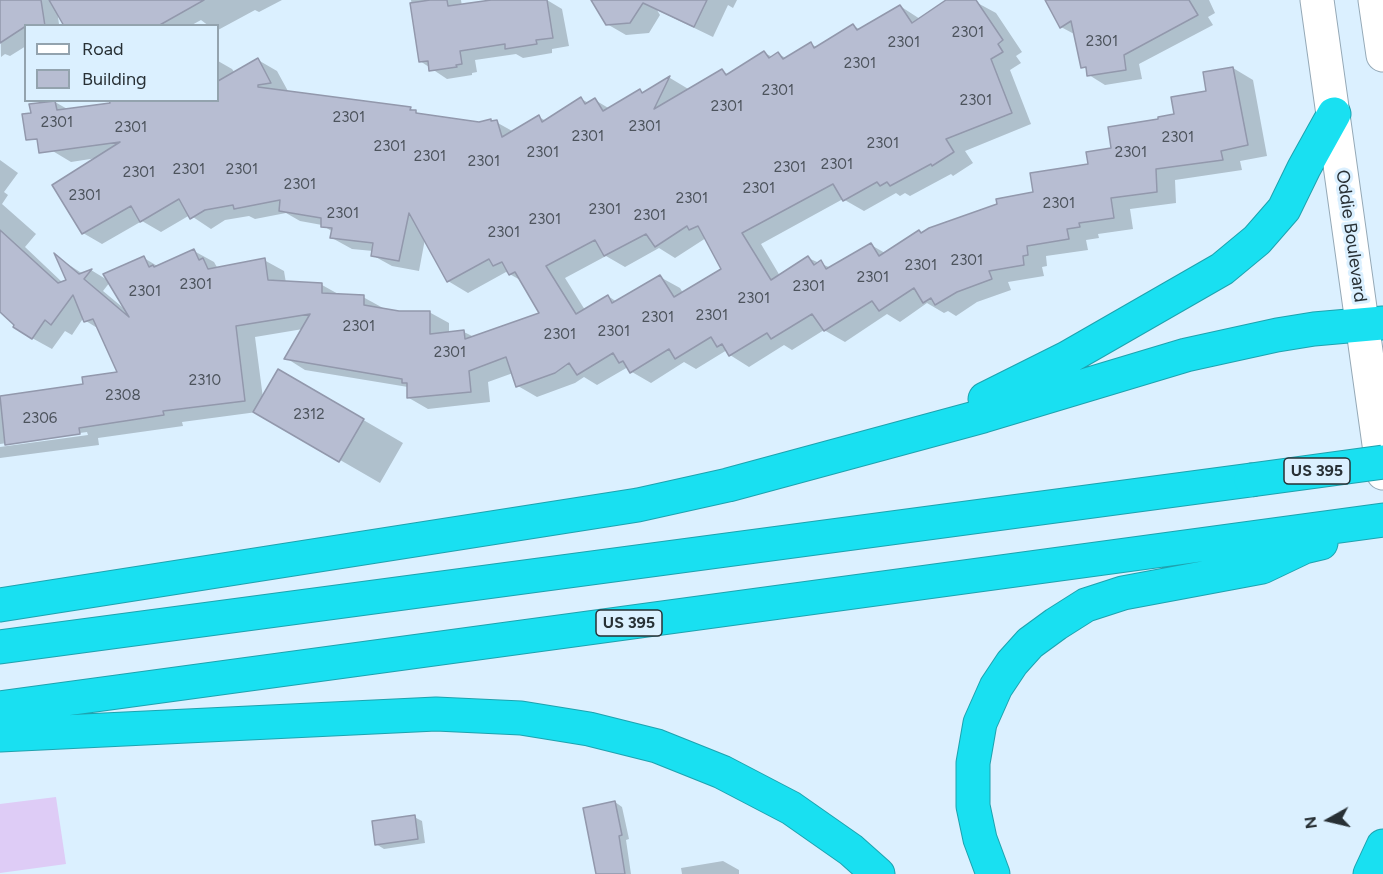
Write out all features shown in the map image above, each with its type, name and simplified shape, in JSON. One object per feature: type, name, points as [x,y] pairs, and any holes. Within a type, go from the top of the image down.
[{"type":"highway","points":[[931,430],[983,400],[1067,358],[1222,269],[1257,240],[1284,208],[1334,114]]},
{"type":"highway","points":[[0,605],[638,505],[728,485],[931,430],[1186,355],[1277,335],[1373,323]]},
{"type":"highway","name":"US 395","points":[[0,647],[1383,462]]},
{"type":"highway","name":"US 395","points":[[0,708],[1260,552],[1383,520]]},
{"type":"highway","points":[[993,874],[980,839],[973,806],[973,763],[981,723],[996,687],[1012,663],[1030,643],[1086,605],[1123,593],[1260,552],[1304,547],[1383,529]]},
{"type":"highway","points":[[0,735],[436,714],[521,718],[578,727],[657,746],[722,772],[791,808],[851,850],[878,874]]},
{"type":"highway","points":[[1370,874],[1383,846]]},
{"type":"main road","name":"Oddie Boulevard","points":[[1317,0],[1334,114],[1373,323],[1383,473]]},
{"type":"main road","points":[[1375,0],[1383,55]]},
{"type":"shaded area","points":[[56,797],[66,864],[0,873],[0,804]]},
{"type":"building","points":[[0,0],[41,0],[45,24],[24,24],[24,27],[0,43]]},
{"type":"building","points":[[49,0],[204,0],[162,24],[63,24]]},
{"type":"building","points":[[447,0],[448,6],[491,0],[547,0],[553,38],[536,40],[537,44],[505,49],[505,44],[460,51],[462,64],[456,65],[457,67],[429,71],[428,61],[419,62],[410,3]]},
{"type":"building","points":[[591,0],[707,0],[694,27],[643,3],[630,23],[606,25]]},
{"type":"building","points":[[946,0],[976,0],[1003,40],[998,44],[1003,52],[991,59],[1012,113],[946,139],[954,152],[932,166],[931,164],[890,186],[887,182],[880,186],[877,182],[843,201],[833,184],[742,233],[771,280],[808,256],[814,265],[821,260],[826,269],[871,243],[879,256],[919,230],[921,233],[929,228],[997,204],[996,199],[1033,192],[1030,173],[1088,164],[1086,152],[1111,148],[1108,127],[1158,119],[1158,117],[1174,114],[1171,97],[1206,91],[1203,72],[1233,67],[1248,145],[1221,151],[1223,160],[1156,169],[1157,192],[1111,198],[1114,218],[1079,223],[1080,227],[1067,229],[1069,239],[1027,246],[1028,255],[1023,256],[1024,265],[989,271],[992,279],[957,292],[935,305],[931,298],[923,303],[914,288],[879,311],[872,301],[824,331],[812,314],[771,339],[767,333],[729,356],[722,344],[717,347],[711,337],[675,359],[669,349],[630,373],[623,361],[619,363],[613,353],[577,375],[569,363],[555,373],[516,387],[506,357],[469,371],[471,392],[407,398],[407,383],[402,383],[402,379],[284,359],[310,314],[236,326],[245,401],[163,411],[164,415],[79,428],[80,434],[5,445],[0,396],[83,384],[82,377],[117,372],[93,319],[84,322],[73,295],[51,325],[45,320],[32,339],[13,327],[14,325],[0,312],[0,230],[58,283],[66,280],[54,253],[79,274],[92,269],[84,279],[129,317],[103,274],[144,256],[149,267],[153,265],[154,267],[194,249],[199,260],[203,258],[208,269],[265,258],[268,280],[322,283],[322,293],[364,295],[364,305],[399,311],[430,311],[430,334],[464,330],[465,339],[539,313],[515,272],[509,275],[502,262],[493,266],[489,259],[447,282],[409,213],[399,261],[371,256],[373,243],[330,238],[332,228],[321,227],[321,218],[279,211],[280,200],[234,209],[233,205],[205,210],[190,219],[179,199],[140,222],[131,206],[82,234],[52,185],[120,142],[39,153],[37,139],[26,140],[22,114],[31,113],[29,104],[55,102],[57,110],[110,102],[219,102],[219,80],[258,58],[271,83],[258,85],[258,87],[411,107],[410,110],[416,110],[416,113],[479,122],[497,120],[502,137],[539,115],[542,122],[581,97],[585,104],[595,98],[603,111],[640,89],[642,93],[670,76],[654,109],[722,69],[726,75],[764,51],[769,58],[778,52],[783,59],[811,42],[814,48],[853,24],[857,30],[900,5],[912,23]],"holes":[[[687,226],[689,230],[698,226],[721,269],[674,297],[660,275],[612,303],[608,295],[576,314],[546,266],[595,240],[604,256],[646,234],[655,247]]]},
{"type":"building","points":[[1045,0],[1189,0],[1198,15],[1124,55],[1126,70],[1087,76],[1086,67],[1081,68],[1071,21],[1060,28]]},
{"type":"building","points":[[278,369],[364,419],[339,462],[253,412]]},
{"type":"building","points":[[615,801],[622,835],[619,836],[625,874],[596,874],[583,808]]},
{"type":"building","points":[[415,815],[418,839],[375,845],[372,821]]}]
